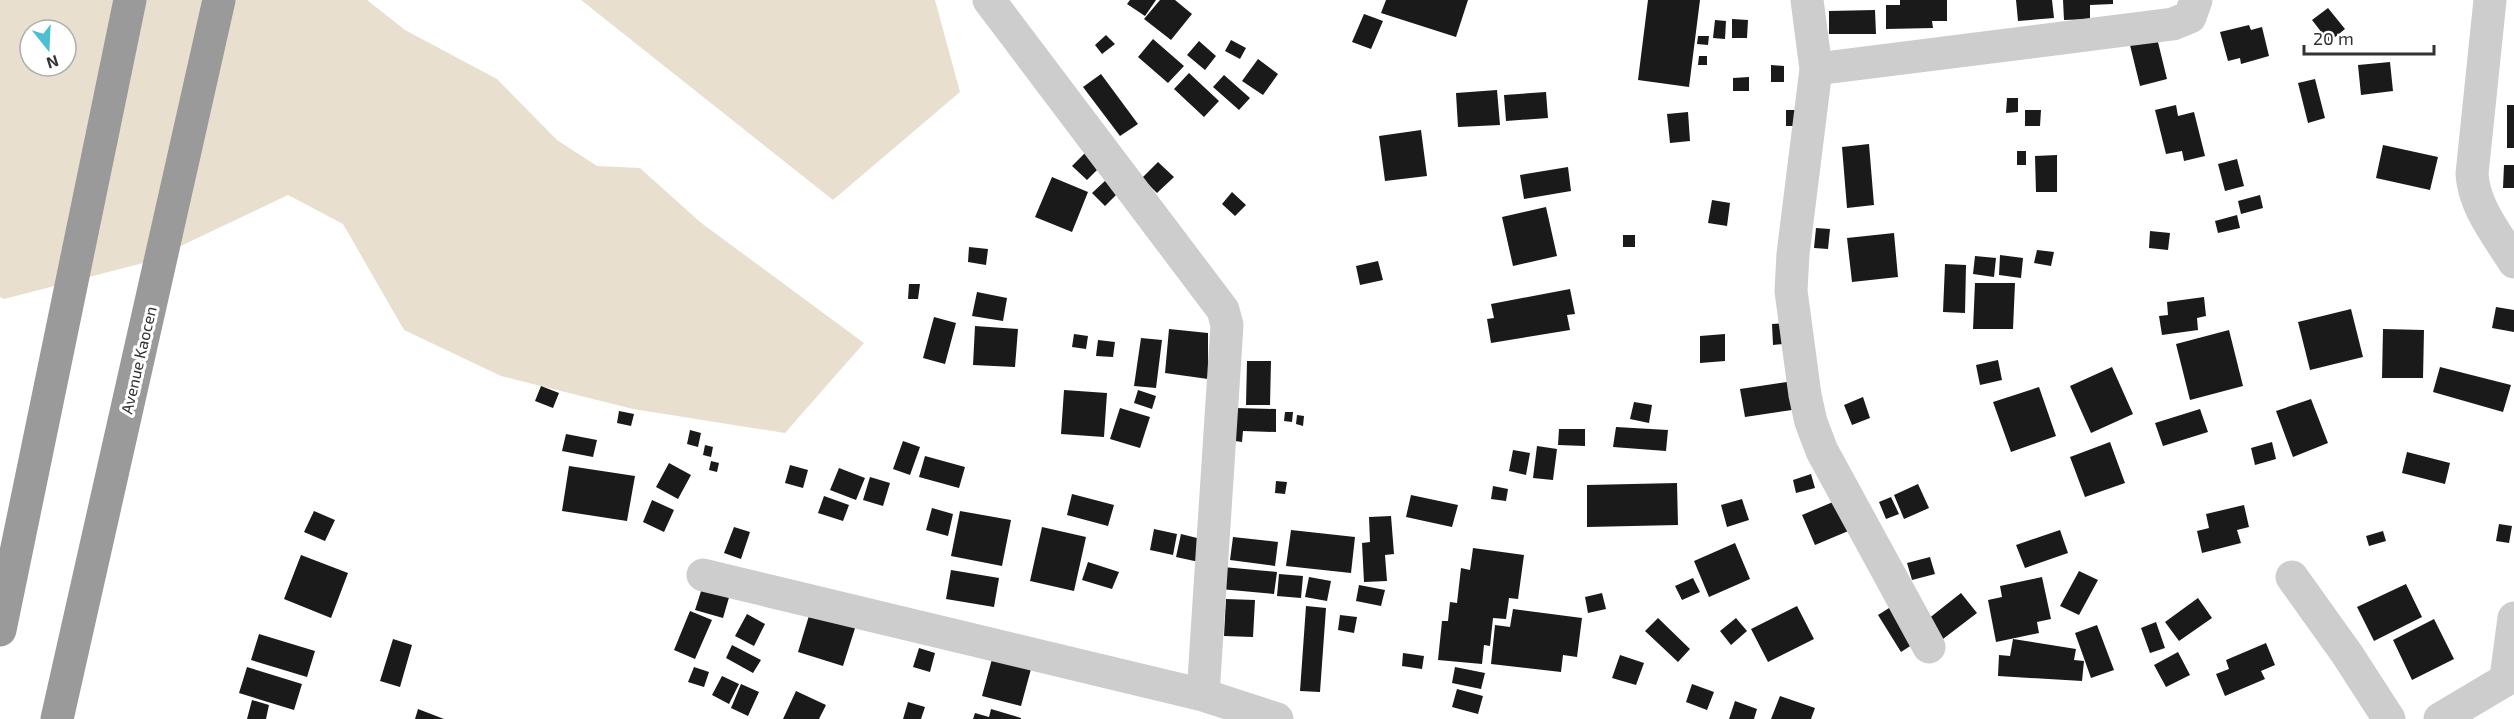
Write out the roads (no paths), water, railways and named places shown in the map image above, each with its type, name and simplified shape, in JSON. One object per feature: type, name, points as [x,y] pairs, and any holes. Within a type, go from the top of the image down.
[{"type":"highway","points":[[0,630],[130,0]]},
{"type":"highway","name":"Avenue Kaocen","points":[[57,719],[219,0]]},
{"type":"street","points":[[989,0],[1222,310],[1227,325],[1203,695]]},
{"type":"street","points":[[1807,0],[1816,69],[1792,255],[1791,282],[1805,395],[1811,422],[1822,451],[1929,647]]},
{"type":"street","points":[[1816,69],[2173,24],[2190,18],[2196,0]]},
{"type":"street","points":[[2490,0],[2472,174],[2473,190],[2478,203],[2514,262]]},
{"type":"street","points":[[703,575],[1203,695],[1277,719]]},
{"type":"street","points":[[2292,577],[2347,654],[2389,719]]},
{"type":"street","points":[[2440,719],[2510,676],[2514,618]]}]
